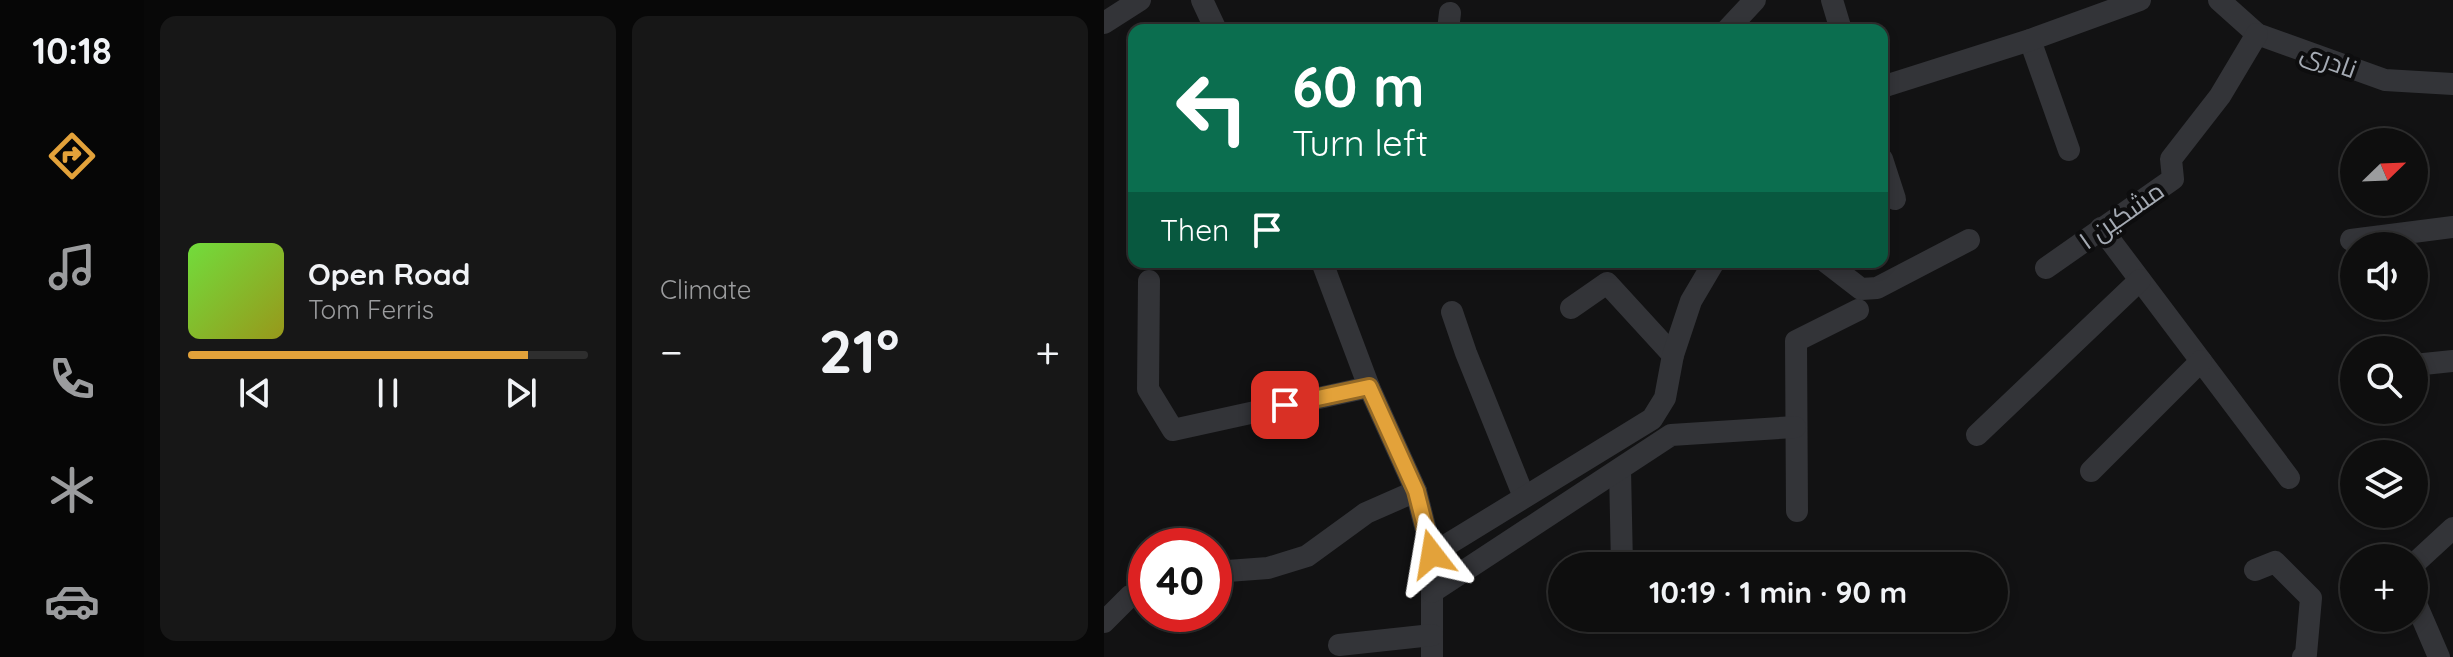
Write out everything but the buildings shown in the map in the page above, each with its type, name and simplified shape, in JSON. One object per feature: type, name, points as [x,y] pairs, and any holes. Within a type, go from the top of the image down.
[{"type":"street","points":[[1104,23],[1140,0]]},
{"type":"street","points":[[1202,0],[1213,24]]},
{"type":"street","points":[[1733,24],[1755,0]]},
{"type":"street","points":[[1832,0],[1839,24]]},
{"type":"street","points":[[1888,85],[2030,40],[2140,0]]},
{"type":"street","name":"نادری","points":[[2219,0],[2257,34],[2385,80],[2453,84]]},
{"type":"street","name":"مشکین ۱","points":[[2046,268],[2173,179],[2171,159],[2220,96],[2257,34]]},
{"type":"street","points":[[2030,40],[2069,150]]},
{"type":"street","points":[[1888,177],[1895,199]]},
{"type":"street","points":[[2414,232],[2453,227]]},
{"type":"street","points":[[2101,228],[2289,478]]},
{"type":"street","points":[[1834,268],[1861,289],[1877,288],[1969,240]]},
{"type":"street","points":[[1327,268],[1369,387],[1416,491],[1432,554],[1432,646],[1339,645]]},
{"type":"street","points":[[1432,554],[1652,419],[1665,398],[1673,355],[1691,301],[1710,268]]},
{"type":"street","points":[[1977,435],[2140,280]]},
{"type":"street","points":[[1149,281],[1148,389],[1173,430],[1369,387]]},
{"type":"street","points":[[1571,308],[1607,283],[1673,355]]},
{"type":"street","points":[[1797,511],[1796,341],[1858,310]]},
{"type":"street","points":[[1452,312],[1524,497]]},
{"type":"street","points":[[2091,471],[2201,361]]},
{"type":"street","points":[[2428,364],[2453,361]]},
{"type":"street","points":[[1432,592],[1671,435],[1795,427]]},
{"type":"street","points":[[1620,469],[1622,552]]},
{"type":"street","points":[[1232,571],[1268,568],[1307,556],[1366,513],[1416,491]]},
{"type":"street","points":[[2428,551],[2453,528]]},
{"type":"street","points":[[2255,570],[2275,562],[2311,598],[2306,654],[2303,657]]},
{"type":"street","points":[[1104,622],[1128,598]]},
{"type":"street","points":[[2428,631],[2439,657]]},
{"type":"route","points":[[1285,405],[1369,387],[1416,491],[1432,554]]}]
